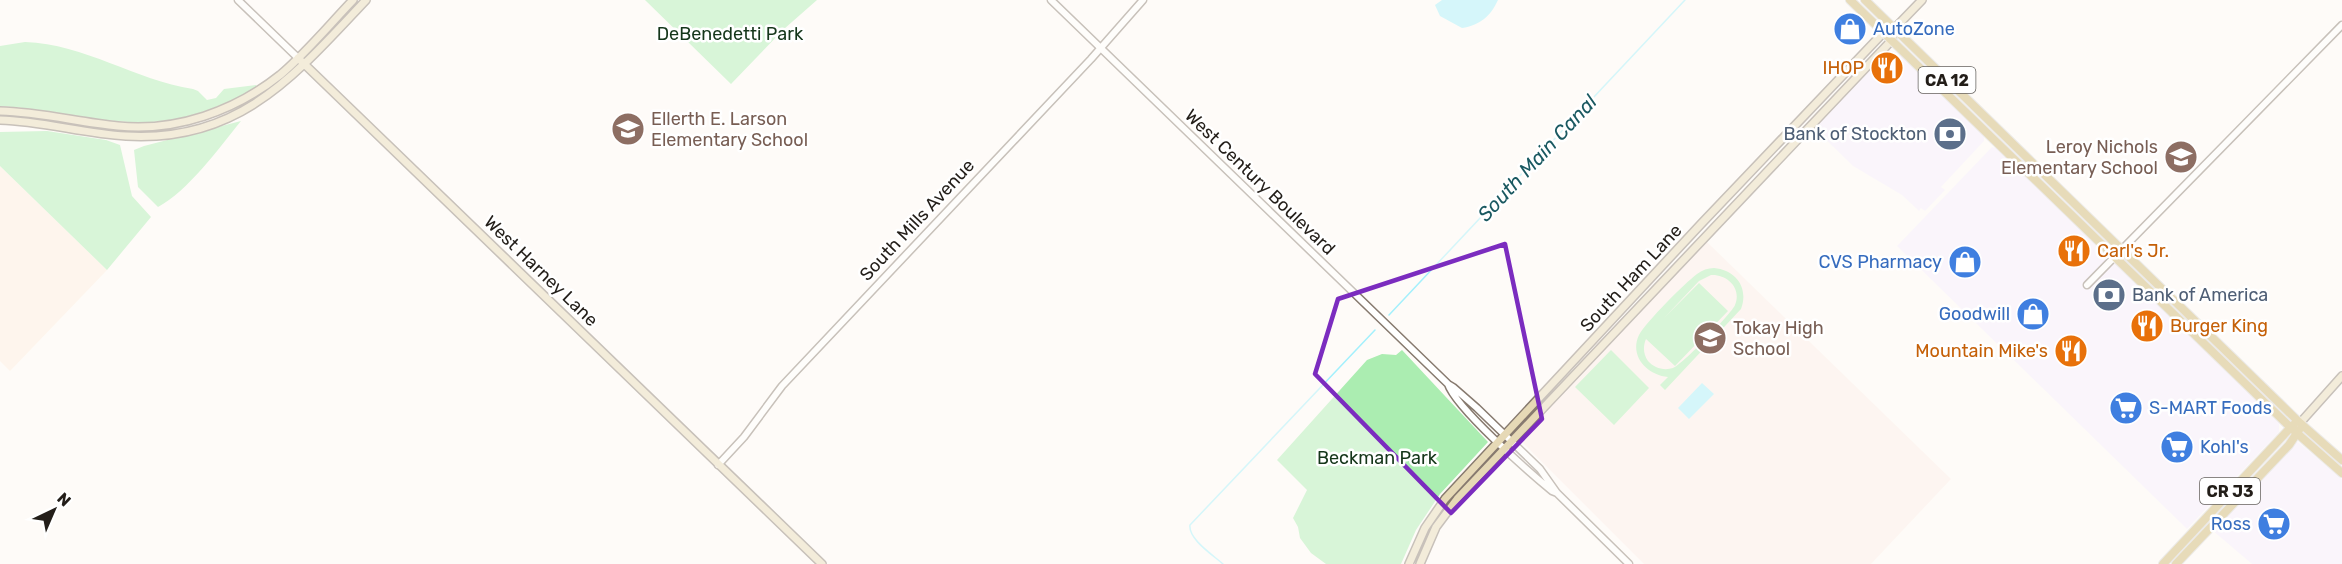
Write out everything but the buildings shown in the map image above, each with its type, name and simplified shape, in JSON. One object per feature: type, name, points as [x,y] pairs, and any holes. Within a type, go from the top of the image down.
[{"type":"main road","points":[[0,111],[119,126],[146,127],[178,123],[210,114],[238,103],[272,81],[298,58],[353,0]]},
{"type":"main road","points":[[0,120],[123,136],[176,133],[210,124],[242,111],[276,90],[305,65],[366,0]]},
{"type":"main road","name":"CA 12","points":[[1850,0],[2290,427],[2342,473]]},
{"type":"main road","name":"CA 12","points":[[1865,0],[2230,356],[2342,460]]},
{"type":"main road","name":"South Ham Lane","points":[[1409,564],[1425,528],[1437,509],[1701,224],[1884,33],[1894,29],[1922,0]]},
{"type":"main road","points":[[1892,40],[1894,29]]},
{"type":"main road","name":"South Ham Lane","points":[[1420,564],[1445,514],[1892,40]]},
{"type":"main road","name":"West Harney Lane","points":[[298,58],[822,564]]},
{"type":"main road","points":[[2210,349],[2230,356]]},
{"type":"main road","points":[[2298,433],[2300,423],[2342,376]]},
{"type":"main road","name":"CR J3","points":[[2163,564],[2290,427],[2300,423]]},
{"type":"main road","name":"CR J3","points":[[2176,564],[2298,433]]},
{"type":"main road","points":[[2232,505],[2236,495],[2236,485]]},
{"type":"street","name":"West Harney Lane","points":[[238,0],[298,58]]},
{"type":"street","name":"West Century Boulevard","points":[[1051,0],[1448,384],[1454,387],[1540,469],[1557,493],[1629,564]]},
{"type":"street","name":"South Mills Avenue","points":[[718,465],[744,437],[772,398],[797,370],[1143,0]]},
{"type":"street","points":[[2087,285],[2342,25]]},
{"type":"street","name":"West Century Boulevard","points":[[1448,384],[1450,391],[1505,449],[1557,493]]},
{"type":"highlighted area","points":[[1505,244],[1542,419],[1451,513],[1315,374],[1338,299]]},
{"type":"shaded area","points":[[1886,49],[1898,52],[1984,136],[1984,141],[1941,187],[1945,190],[1925,211],[1921,208],[1919,211],[1902,195],[1853,166],[1812,126]]},
{"type":"shaded area","points":[[1992,147],[1996,148],[2279,423],[2279,432],[2187,529],[1897,246]]},
{"type":"shaded area","points":[[0,166],[107,270],[10,371],[0,361]]},
{"type":"shaded area","name":"Tokay High School","points":[[1706,241],[1951,479],[1871,564],[1644,564],[1521,441],[1522,436]]},
{"type":"shaded area","points":[[2298,442],[2342,479],[2342,564],[2252,564],[2212,530],[2292,444]]},
{"type":"green space","name":"DeBenedetti Park","points":[[645,0],[817,0],[784,29],[731,84]]},
{"type":"green space","points":[[25,42],[47,44],[89,55],[151,78],[193,89],[207,100],[216,98],[224,89],[256,85],[257,87],[211,109],[162,121],[113,121],[0,106],[0,46]]},
{"type":"green space","points":[[241,121],[202,168],[169,200],[158,207],[138,187],[134,150]]},
{"type":"green space","points":[[47,131],[106,140],[120,145],[132,196],[151,217],[107,270],[0,166],[0,132]]},
{"type":"green space","points":[[1712,268],[1729,272],[1739,281],[1743,294],[1741,309],[1665,390],[1660,385],[1668,377],[1653,373],[1638,357],[1636,350],[1639,335],[1657,312],[1684,286],[1699,273]],"holes":[[[1711,275],[1717,275],[1732,283],[1735,288],[1737,299],[1732,310],[1678,365],[1673,368],[1666,369],[1653,365],[1644,353],[1646,339],[1675,366],[1728,311],[1699,283],[1664,318],[1699,281]]]},
{"type":"green space","name":"Beckman Park","points":[[1402,350],[1488,442],[1440,494],[1416,530],[1401,564],[1326,564],[1311,553],[1300,538],[1293,518],[1307,490],[1277,460],[1367,360],[1382,354],[1396,355]]},
{"type":"green space","points":[[1611,350],[1649,388],[1614,425],[1575,387]]},
{"type":"water","points":[[1442,0],[1498,0],[1484,19],[1462,28],[1440,16],[1435,5]]},
{"type":"water","points":[[1702,383],[1714,394],[1689,419],[1678,408]]},
{"type":"waterway","name":"South Main Canal","points":[[1389,315],[1685,0]]},
{"type":"waterway","name":"South Main Canal","points":[[1223,564],[1197,541],[1190,530],[1190,525],[1375,330]]},
{"type":"place","name":"AutoZone","points":[[1850,29]]},
{"type":"place","name":"IHOP","points":[[1887,68]]},
{"type":"place","name":"Ellerth E. Larson Elementary School","points":[[628,129]]},
{"type":"place","name":"Bank of Stockton","points":[[1950,134]]},
{"type":"place","name":"Leroy Nichols Elementary School","points":[[2181,157]]},
{"type":"place","name":"Carl's Jr.","points":[[2074,251]]},
{"type":"place","name":"CVS Pharmacy","points":[[1965,262]]},
{"type":"place","name":"Bank of America","points":[[2109,295]]},
{"type":"place","name":"Goodwill","points":[[2033,314]]},
{"type":"place","name":"Burger King","points":[[2147,326]]},
{"type":"place","name":"Tokay High School","points":[[1710,338]]},
{"type":"place","name":"Mountain Mike's","points":[[2071,351]]},
{"type":"place","name":"S-MART Foods","points":[[2126,408]]},
{"type":"place","name":"Kohl's","points":[[2177,447]]},
{"type":"place","name":"Ross","points":[[2274,524]]}]
